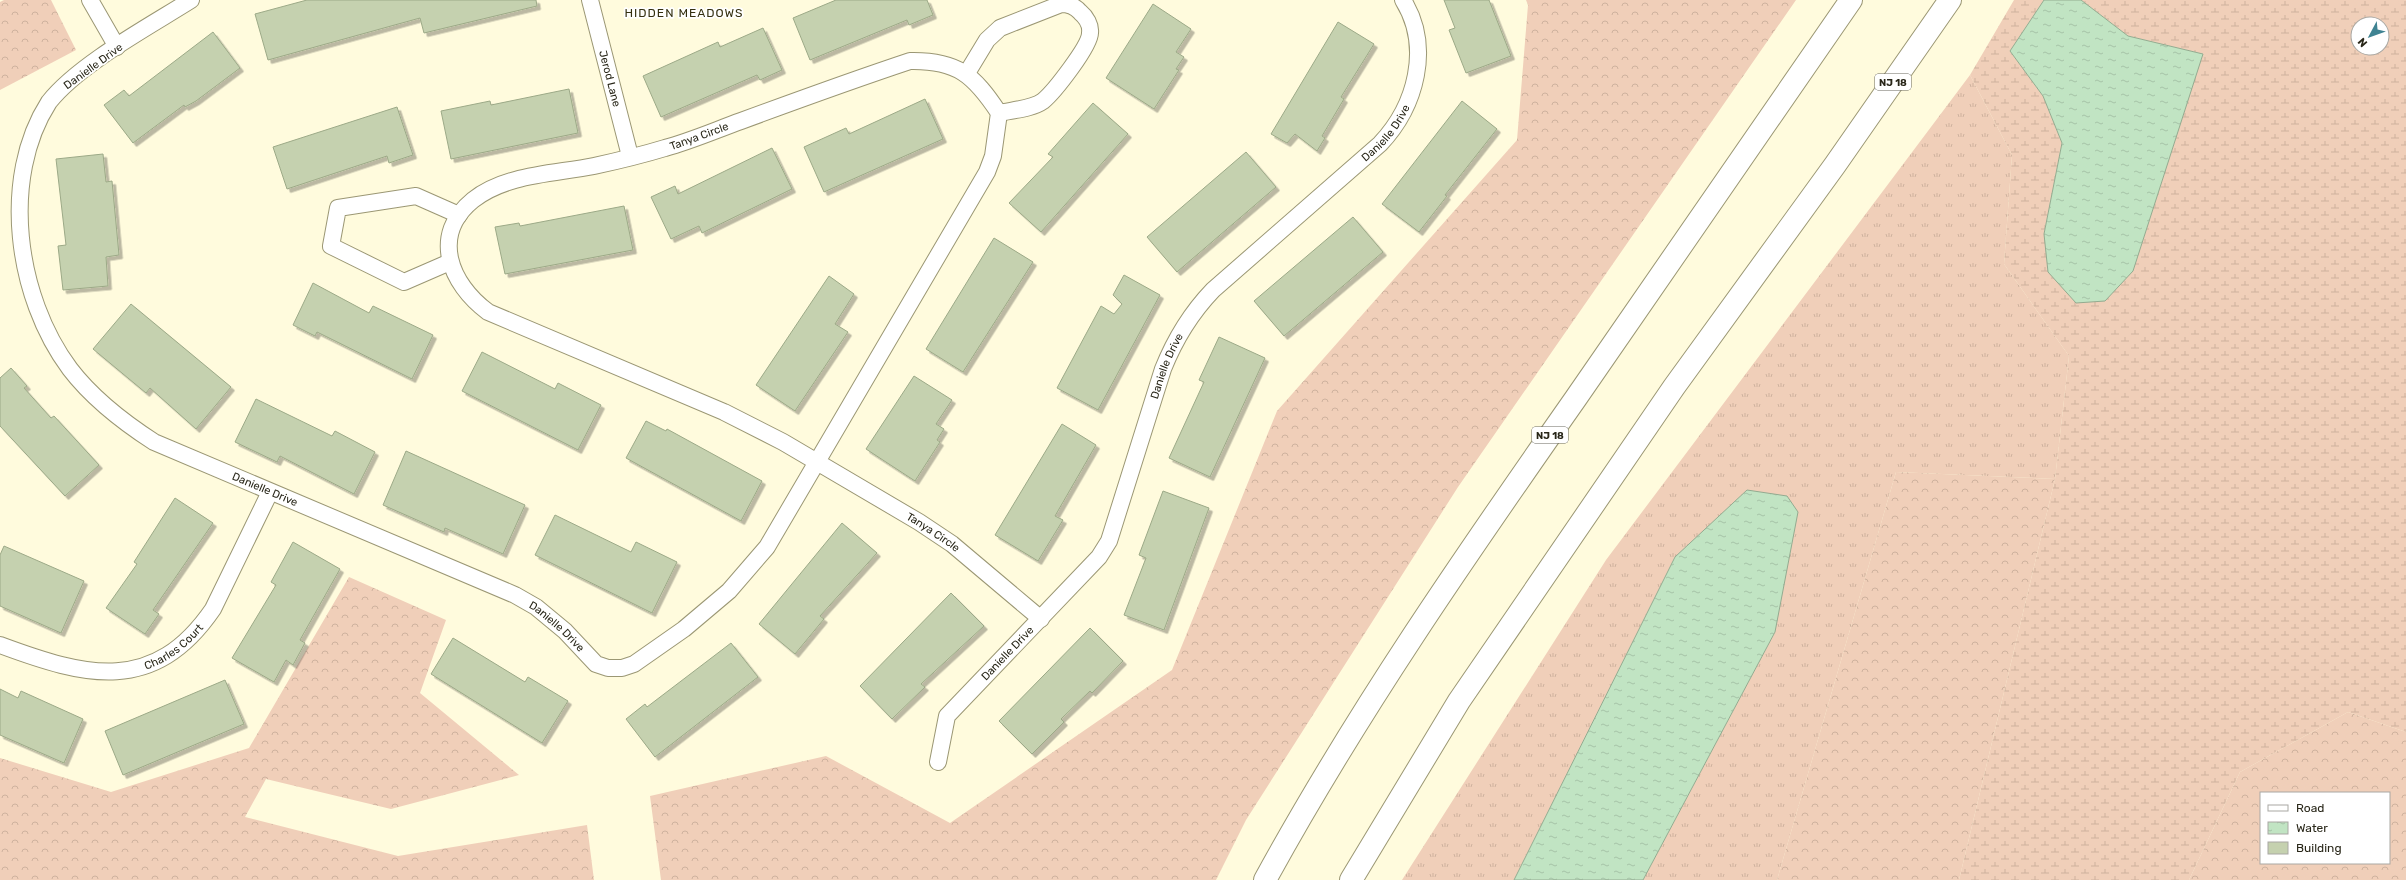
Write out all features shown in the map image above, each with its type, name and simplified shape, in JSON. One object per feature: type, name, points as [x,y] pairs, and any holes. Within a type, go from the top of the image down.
[{"type":"highway","name":"NJ 18","points":[[1265,880],[1334,760],[1394,663],[1469,551],[1851,0]]},
{"type":"highway","name":"NJ 18","points":[[1351,880],[1463,694],[1674,387],[1835,165],[1950,0]]},
{"type":"street","points":[[90,0],[118,47]]},
{"type":"street","name":"Danielle Drive","points":[[191,0],[81,72],[58,92],[32,128],[27,141],[17,181],[15,218],[18,242],[29,288],[40,317],[59,354],[86,389],[117,417],[154,442],[515,595],[536,607],[565,631],[596,664],[608,668],[622,668],[634,664],[684,628],[729,591],[767,547],[816,461]]},
{"type":"street","name":"Jerod Lane","points":[[590,0],[630,156]]},
{"type":"street","name":"Danielle Drive","points":[[938,762],[947,716],[1099,557],[1109,540],[1163,369],[1173,345],[1198,306],[1213,290],[1380,144],[1399,121],[1414,85],[1418,58],[1415,31],[1403,0]]},
{"type":"street","points":[[816,461],[987,172],[993,156],[999,113],[1041,102],[1054,92],[1086,45],[1090,34],[1089,24],[1084,15],[1072,6],[1061,4],[1000,28],[988,40],[967,73]]},
{"type":"street","name":"Tanya Circle","points":[[999,113],[984,90],[967,73],[938,63],[910,61],[665,148],[596,165],[514,180],[492,188],[473,201],[459,215],[452,228],[448,244],[450,262],[456,278],[465,292],[488,312],[724,412],[816,461],[952,544],[1041,619]]},
{"type":"street","points":[[450,262],[404,282],[331,246],[338,208],[416,196],[459,215]]},
{"type":"street","name":"Charles Court","points":[[0,644],[58,664],[123,672],[150,665],[168,656],[185,643],[201,626],[213,609],[270,492]]},
{"type":"green space","points":[[4,0],[51,0],[76,50],[0,90],[0,2]]},
{"type":"green space","points":[[1526,0],[1796,0],[1458,487],[1246,820],[1216,880],[661,880],[650,796],[826,756],[950,823],[1172,670],[1277,411],[1517,140],[1528,5]]},
{"type":"green space","points":[[2014,0],[2044,0],[2010,51],[2043,96],[2062,143],[2044,234],[2203,54],[2128,36],[2081,0],[2406,0],[2406,732],[2348,712],[2240,772],[2189,880],[1959,880],[2055,479],[2069,356],[2004,264],[2012,155],[1970,75]]},
{"type":"green space","points":[[1970,75],[2012,155],[2004,264],[2069,356],[2055,479],[1896,472],[1777,880],[1643,880],[1775,632],[1675,557],[1514,880],[1402,880],[1606,560]]},
{"type":"green space","points":[[1896,472],[2055,479],[1959,880],[1777,880]]},
{"type":"green space","points":[[349,577],[446,620],[420,693],[519,775],[391,809],[266,779],[245,817],[398,856],[587,825],[594,880],[0,880],[0,758],[111,792],[249,748]]},
{"type":"green space","points":[[2348,712],[2406,732],[2406,880],[2189,880],[2240,772]]},
{"type":"water","points":[[2044,0],[2081,0],[2128,36],[2203,54],[2133,271],[2105,301],[2076,303],[2048,272],[2044,234],[2062,143],[2043,96],[2010,51]]},
{"type":"water","points":[[1747,490],[1787,496],[1798,512],[1775,632],[1643,880],[1514,880],[1675,557]]},
{"type":"building","points":[[307,0],[536,0],[537,6],[424,33],[420,18],[268,60],[255,14]]},
{"type":"building","points":[[836,0],[927,0],[933,15],[909,25],[907,20],[810,60],[793,18]]},
{"type":"building","points":[[1444,0],[1489,0],[1511,56],[1466,73],[1449,30],[1455,28]]},
{"type":"building","points":[[1153,4],[1191,29],[1176,52],[1184,57],[1176,69],[1179,70],[1154,109],[1106,78]]},
{"type":"building","points":[[1338,22],[1374,44],[1341,97],[1344,99],[1322,136],[1325,138],[1317,151],[1295,134],[1287,143],[1271,134]]},
{"type":"building","points":[[763,28],[782,70],[760,80],[757,75],[661,117],[643,76],[718,42],[720,47]]},
{"type":"building","points":[[213,32],[240,68],[196,101],[185,107],[184,105],[133,143],[104,105],[124,90],[129,96]]},
{"type":"building","points":[[569,89],[578,133],[451,159],[441,111],[490,101],[491,105]]},
{"type":"building","points":[[925,99],[943,139],[824,192],[804,147],[846,128],[849,134]]},
{"type":"building","points":[[1462,101],[1497,129],[1445,195],[1447,196],[1419,232],[1382,204]]},
{"type":"building","points":[[1093,103],[1128,134],[1041,232],[1009,203],[1053,157],[1048,154]]},
{"type":"building","points":[[397,107],[413,155],[389,163],[387,156],[287,189],[273,147]]},
{"type":"building","points":[[772,148],[792,189],[702,233],[699,226],[671,239],[651,197],[675,186],[678,194]]},
{"type":"building","points":[[1246,152],[1276,187],[1177,272],[1147,237]]},
{"type":"building","points":[[103,154],[106,182],[112,181],[119,255],[106,257],[108,286],[63,290],[58,246],[66,245],[56,159]]},
{"type":"building","points":[[624,206],[633,250],[505,274],[495,227],[519,223],[520,226]]},
{"type":"building","points":[[1353,217],[1383,252],[1284,336],[1254,301]]},
{"type":"building","points":[[994,238],[1033,262],[963,372],[926,349]]},
{"type":"building","points":[[1124,275],[1160,295],[1098,410],[1057,388],[1101,306],[1114,314],[1122,304],[1113,295]]},
{"type":"building","points":[[829,276],[854,294],[835,324],[848,332],[795,411],[756,385]]},
{"type":"building","points":[[313,283],[369,313],[373,306],[433,335],[412,379],[317,332],[315,336],[293,325]]},
{"type":"building","points":[[131,304],[231,387],[196,429],[150,388],[146,393],[93,349]]},
{"type":"building","points":[[1219,337],[1265,358],[1210,477],[1169,458],[1204,382],[1199,380]]},
{"type":"building","points":[[482,352],[555,389],[558,383],[601,405],[578,450],[462,391]]},
{"type":"building","points":[[11,368],[27,386],[24,388],[51,418],[54,416],[99,465],[65,496],[0,426],[0,378]]},
{"type":"building","points":[[914,376],[952,400],[936,424],[944,429],[937,440],[940,442],[915,481],[866,449]]},
{"type":"building","points":[[256,399],[332,436],[335,431],[375,452],[354,494],[280,456],[277,462],[235,442]]},
{"type":"building","points":[[646,421],[666,431],[667,429],[762,481],[741,521],[626,458]]},
{"type":"building","points":[[1062,424],[1096,445],[1055,516],[1063,520],[1038,561],[995,535]]},
{"type":"building","points":[[406,451],[525,505],[503,554],[445,528],[444,532],[383,505]]},
{"type":"building","points":[[1163,491],[1209,508],[1164,630],[1124,615],[1146,558],[1139,555]]},
{"type":"building","points":[[175,498],[213,523],[153,610],[159,614],[145,634],[106,608],[137,564],[134,562]]},
{"type":"building","points":[[555,515],[631,552],[636,542],[677,562],[652,613],[535,555]]},
{"type":"building","points":[[842,523],[877,553],[820,616],[824,619],[795,654],[759,624]]},
{"type":"building","points":[[293,542],[340,569],[300,640],[305,643],[293,665],[286,660],[274,682],[232,658],[276,585],[271,582]]},
{"type":"building","points":[[4,546],[84,581],[61,633],[0,606],[0,555]]},
{"type":"building","points":[[951,593],[984,626],[921,684],[925,687],[892,719],[860,686]]},
{"type":"building","points":[[1090,628],[1123,661],[1092,693],[1090,691],[1061,719],[1064,722],[1032,754],[999,721]]},
{"type":"building","points":[[453,638],[525,682],[528,677],[568,701],[542,743],[431,674]]},
{"type":"building","points":[[731,643],[758,677],[655,757],[626,719],[645,704],[647,707]]},
{"type":"building","points":[[225,680],[244,724],[123,775],[105,731]]},
{"type":"building","points":[[0,689],[18,698],[21,691],[83,719],[64,763],[0,735]]},
{"type":"district","name":"HIDDEN MEADOWS","points":[[684,13]]}]
